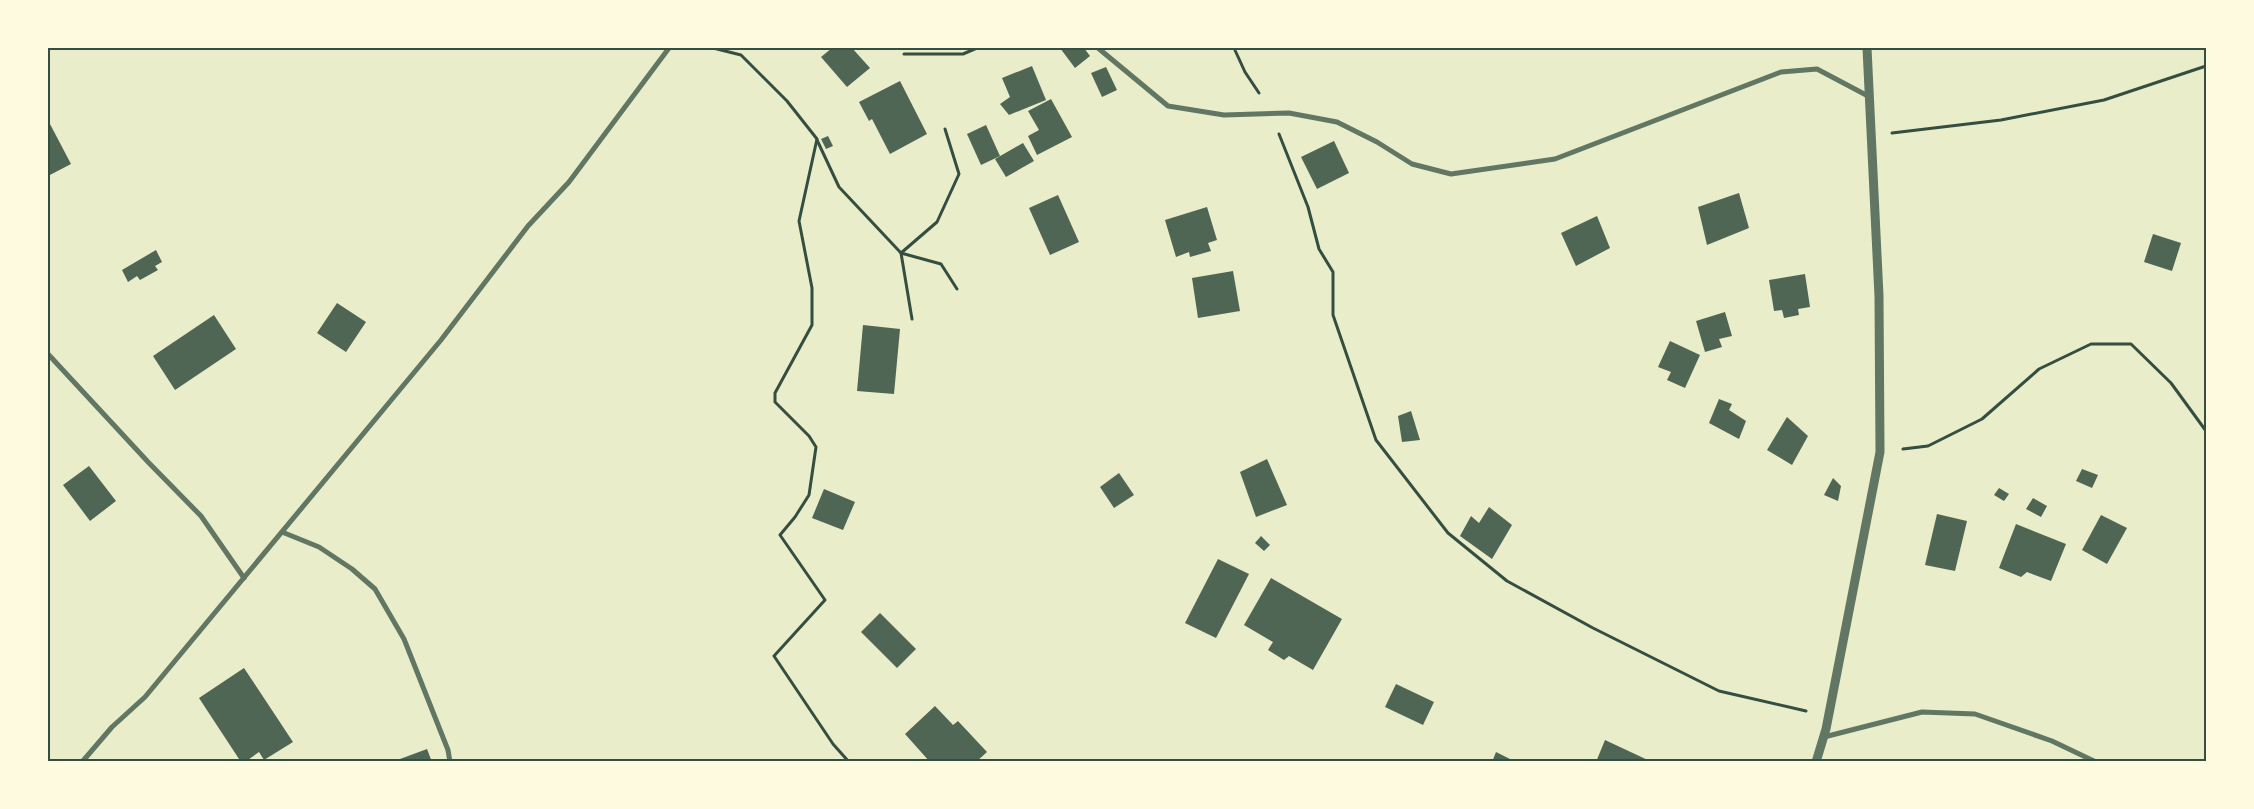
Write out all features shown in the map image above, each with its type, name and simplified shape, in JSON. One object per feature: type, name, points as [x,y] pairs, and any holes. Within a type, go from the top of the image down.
[{"type":"street","points":[[82,762],[112,727],[145,697],[441,340],[528,226],[569,182],[669,48]]},
{"type":"street","points":[[1098,48],[1168,106],[1224,115],[1289,113],[1337,122],[1378,142],[1412,164],[1451,174],[1555,159],[1781,72],[1817,69],[1868,96]]},
{"type":"street","points":[[1816,762],[1829,715],[1880,452],[1878,296],[1867,48]]},
{"type":"street","points":[[48,354],[149,463],[202,516],[244,578]]},
{"type":"street","points":[[282,532],[319,547],[352,569],[376,589],[404,639],[448,750],[450,762]]},
{"type":"street","points":[[1824,738],[1922,712],[1975,714],[2052,742],[2096,762]]},
{"type":"path","points":[[713,48],[741,55],[787,101],[817,139],[839,187],[901,254],[912,319]]},
{"type":"path","points":[[904,54],[963,54],[977,48]]},
{"type":"path","points":[[1234,48],[1245,72],[1272,114],[1308,207],[1319,249],[1333,272],[1332,315],[1376,440],[1448,533],[1507,581],[1593,628],[1719,692],[1792,709],[1829,715]]},
{"type":"path","points":[[1871,136],[2001,120],[2104,100],[2206,66]]},
{"type":"path","points":[[901,254],[937,222],[959,174],[945,130]]},
{"type":"path","points":[[817,139],[799,221],[812,288],[812,325],[775,392],[775,402],[809,436],[816,446],[808,495],[795,517],[780,535],[825,600],[774,656],[833,744],[849,762]]},
{"type":"path","points":[[901,254],[941,264],[957,289]]},
{"type":"path","points":[[1880,452],[1928,446],[1982,419],[2039,369],[2091,344],[2131,344],[2171,383],[2206,432]]},
{"type":"building","points":[[832,48],[852,48],[870,68],[847,87],[821,57]]},
{"type":"building","points":[[1060,48],[1084,48],[1090,56],[1075,68]]},
{"type":"building","points":[[1032,66],[1046,100],[1009,115],[1000,104],[1010,97],[1002,78]]},
{"type":"building","points":[[1106,67],[1117,90],[1102,97],[1091,73]]},
{"type":"building","points":[[900,81],[927,134],[890,154],[872,119],[869,121],[859,102]]},
{"type":"building","points":[[1051,99],[1072,137],[1037,155],[1028,136],[1039,130],[1028,111]]},
{"type":"building","points":[[50,124],[71,164],[48,176],[48,125]]},
{"type":"building","points":[[986,125],[1000,156],[981,165],[967,134]]},
{"type":"building","points":[[828,136],[833,146],[826,149],[821,139]]},
{"type":"building","points":[[1334,141],[1349,173],[1317,189],[1301,157]]},
{"type":"building","points":[[1023,143],[1034,161],[1006,177],[995,159]]},
{"type":"building","points":[[1739,193],[1749,228],[1707,245],[1698,207]]},
{"type":"building","points":[[1058,195],[1079,242],[1050,255],[1029,208]]},
{"type":"building","points":[[1207,207],[1217,240],[1208,243],[1211,251],[1190,257],[1189,252],[1176,257],[1165,220]]},
{"type":"building","points":[[1597,216],[1610,248],[1576,266],[1561,233]]},
{"type":"building","points":[[2153,234],[2181,243],[2172,271],[2144,262]]},
{"type":"building","points":[[156,250],[162,262],[155,266],[158,270],[140,280],[137,276],[128,282],[122,270]]},
{"type":"building","points":[[1233,271],[1240,311],[1198,318],[1192,278]]},
{"type":"building","points":[[1805,274],[1810,307],[1798,309],[1799,315],[1784,318],[1782,310],[1774,311],[1769,280]]},
{"type":"building","points":[[337,303],[366,322],[346,352],[317,333]]},
{"type":"building","points":[[1725,312],[1732,336],[1719,339],[1722,347],[1705,352],[1696,321]]},
{"type":"building","points":[[214,315],[236,349],[175,390],[153,356]]},
{"type":"building","points":[[863,325],[900,329],[894,394],[857,391]]},
{"type":"building","points":[[1670,341],[1700,355],[1685,388],[1667,380],[1671,372],[1658,367]]},
{"type":"building","points":[[1719,399],[1732,404],[1729,410],[1746,421],[1739,439],[1709,423]]},
{"type":"building","points":[[1411,411],[1420,440],[1402,442],[1398,416]]},
{"type":"building","points":[[1787,417],[1808,436],[1792,465],[1767,450]]},
{"type":"building","points":[[1267,459],[1287,505],[1256,517],[1240,472]]},
{"type":"building","points":[[89,466],[116,501],[90,521],[63,485]]},
{"type":"building","points":[[2082,469],[2098,475],[2092,488],[2076,481]]},
{"type":"building","points":[[1119,473],[1134,495],[1114,508],[1100,487]]},
{"type":"building","points":[[1833,478],[1841,486],[1838,501],[1824,495]]},
{"type":"building","points":[[1999,488],[2009,494],[2004,501],[1994,495]]},
{"type":"building","points":[[824,489],[855,502],[843,530],[812,518]]},
{"type":"building","points":[[2033,498],[2047,506],[2041,517],[2026,509]]},
{"type":"building","points":[[1489,507],[1512,525],[1492,559],[1460,536],[1471,516],[1479,523]]},
{"type":"building","points":[[1937,514],[1967,521],[1955,571],[1925,565]]},
{"type":"building","points":[[2101,515],[2127,528],[2107,564],[2082,550]]},
{"type":"building","points":[[2016,524],[2066,544],[2051,581],[2027,572],[2021,577],[1999,568]]},
{"type":"building","points":[[1261,536],[1270,545],[1264,551],[1255,543]]},
{"type":"building","points":[[1218,559],[1249,574],[1216,638],[1185,623]]},
{"type":"building","points":[[1271,578],[1342,619],[1313,670],[1289,656],[1284,660],[1268,650],[1273,642],[1244,625]]},
{"type":"building","points":[[880,613],[916,649],[897,668],[861,632]]},
{"type":"building","points":[[244,668],[293,742],[264,760],[259,752],[245,762],[241,762],[199,698]]},
{"type":"building","points":[[1396,684],[1434,702],[1423,725],[1385,707]]},
{"type":"building","points":[[935,706],[953,725],[958,721],[987,752],[976,762],[930,762],[905,734]]},
{"type":"building","points":[[1605,740],[1652,762],[1596,762]]},
{"type":"building","points":[[427,749],[432,762],[401,762],[400,759]]},
{"type":"building","points":[[1496,752],[1516,762],[1492,762]]}]
